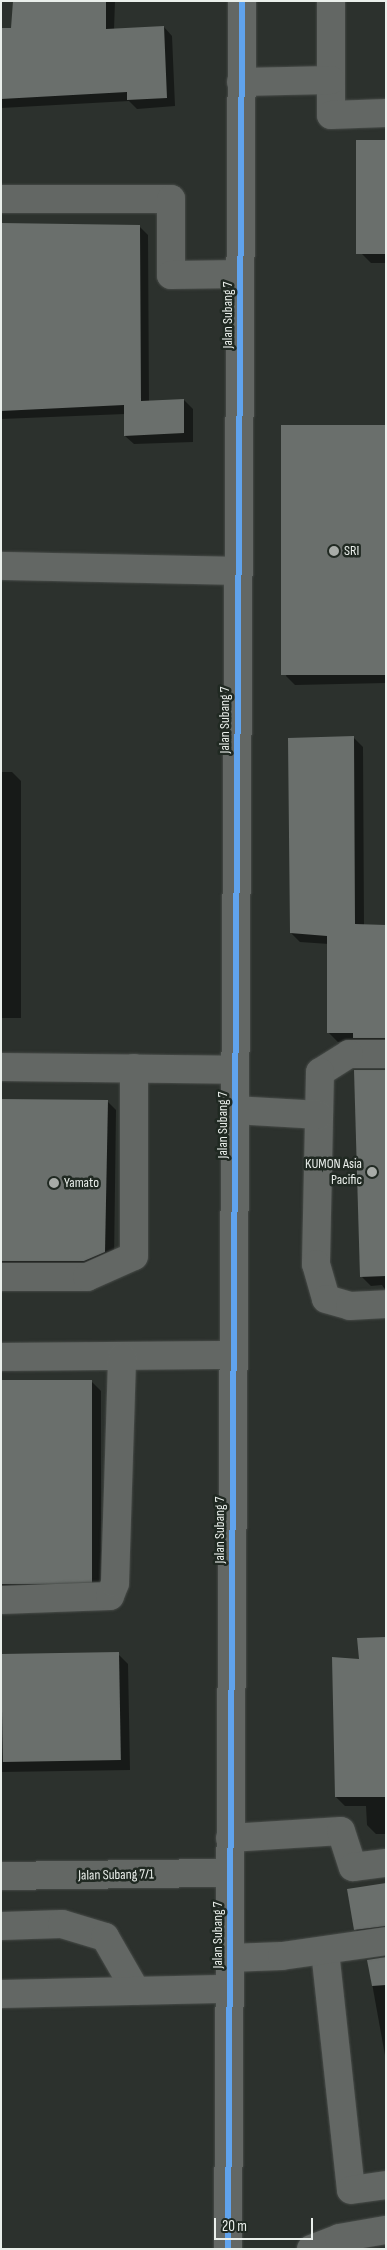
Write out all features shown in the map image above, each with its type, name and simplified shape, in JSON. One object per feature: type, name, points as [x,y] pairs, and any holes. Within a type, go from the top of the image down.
[{"type":"street","name":"Jalan Subang 7","points":[[228,2249],[242,1]]},
{"type":"street","points":[[331,1],[331,115],[386,113]]},
{"type":"street","points":[[241,82],[331,80]]},
{"type":"street","points":[[1,199],[171,199],[171,274],[240,274]]},
{"type":"street","points":[[1,566],[239,571]]},
{"type":"street","points":[[386,1054],[349,1054],[320,1072],[316,1264],[326,1299],[350,1306],[386,1304]]},
{"type":"street","points":[[1,1067],[235,1070]]},
{"type":"street","points":[[1,1277],[87,1276],[134,1256],[134,1068]]},
{"type":"street","points":[[235,1110],[319,1114]]},
{"type":"street","points":[[1,1357],[234,1355]]},
{"type":"street","points":[[1,1600],[110,1596],[115,1583],[122,1357]]},
{"type":"street","points":[[230,1838],[341,1831],[353,1867],[386,1864]]},
{"type":"street","name":"Jalan Subang 7/1","points":[[1,1876],[230,1874]]},
{"type":"street","points":[[1,1926],[62,1924],[105,1937],[136,1991]]},
{"type":"street","points":[[230,1958],[325,1951],[386,1941]]},
{"type":"street","points":[[325,1951],[351,2190],[386,2185]]},
{"type":"street","points":[[1,1994],[230,1989]]},
{"type":"street","points":[[311,2249],[340,2238],[386,2230]]},
{"type":"building","points":[[13,1],[106,1],[106,29],[164,26],[167,98],[127,100],[127,92],[1,99],[1,28],[11,28]]},
{"type":"building","points":[[356,140],[386,140],[386,254],[356,254]]},
{"type":"building","points":[[1,223],[140,225],[141,401],[184,399],[184,433],[124,436],[124,405],[1,411]]},
{"type":"building","name":"SRI","points":[[281,425],[386,425],[386,675],[281,675]]},
{"type":"building","points":[[354,736],[355,924],[386,925],[386,1038],[353,1038],[353,1033],[327,1033],[327,936],[290,933],[288,738]]},
{"type":"building","name":"KUMON Asia Pacific","points":[[354,1070],[386,1070],[386,1276],[360,1277]]},
{"type":"building","name":"Yamato","points":[[1,1099],[108,1100],[105,1252],[84,1261],[1,1261]]},
{"type":"building","points":[[1,1380],[92,1380],[92,1584],[1,1584]]},
{"type":"building","points":[[386,1637],[386,1797],[335,1797],[332,1657],[359,1659],[357,1638]]},
{"type":"building","points":[[119,1652],[121,1760],[3,1762],[1,1654]]},
{"type":"building","points":[[386,1883],[386,1926],[354,1930],[347,1889]]},
{"type":"building","points":[[386,1957],[386,1985],[372,1986],[367,1960]]},
{"type":"cycle path","points":[[228,2249],[242,1]]},
{"type":"place","name":"SRI","points":[[334,551]]},
{"type":"place","name":"KUMON Asia Pacific","points":[[372,1172]]},
{"type":"place","name":"Yamato","points":[[54,1183]]}]
